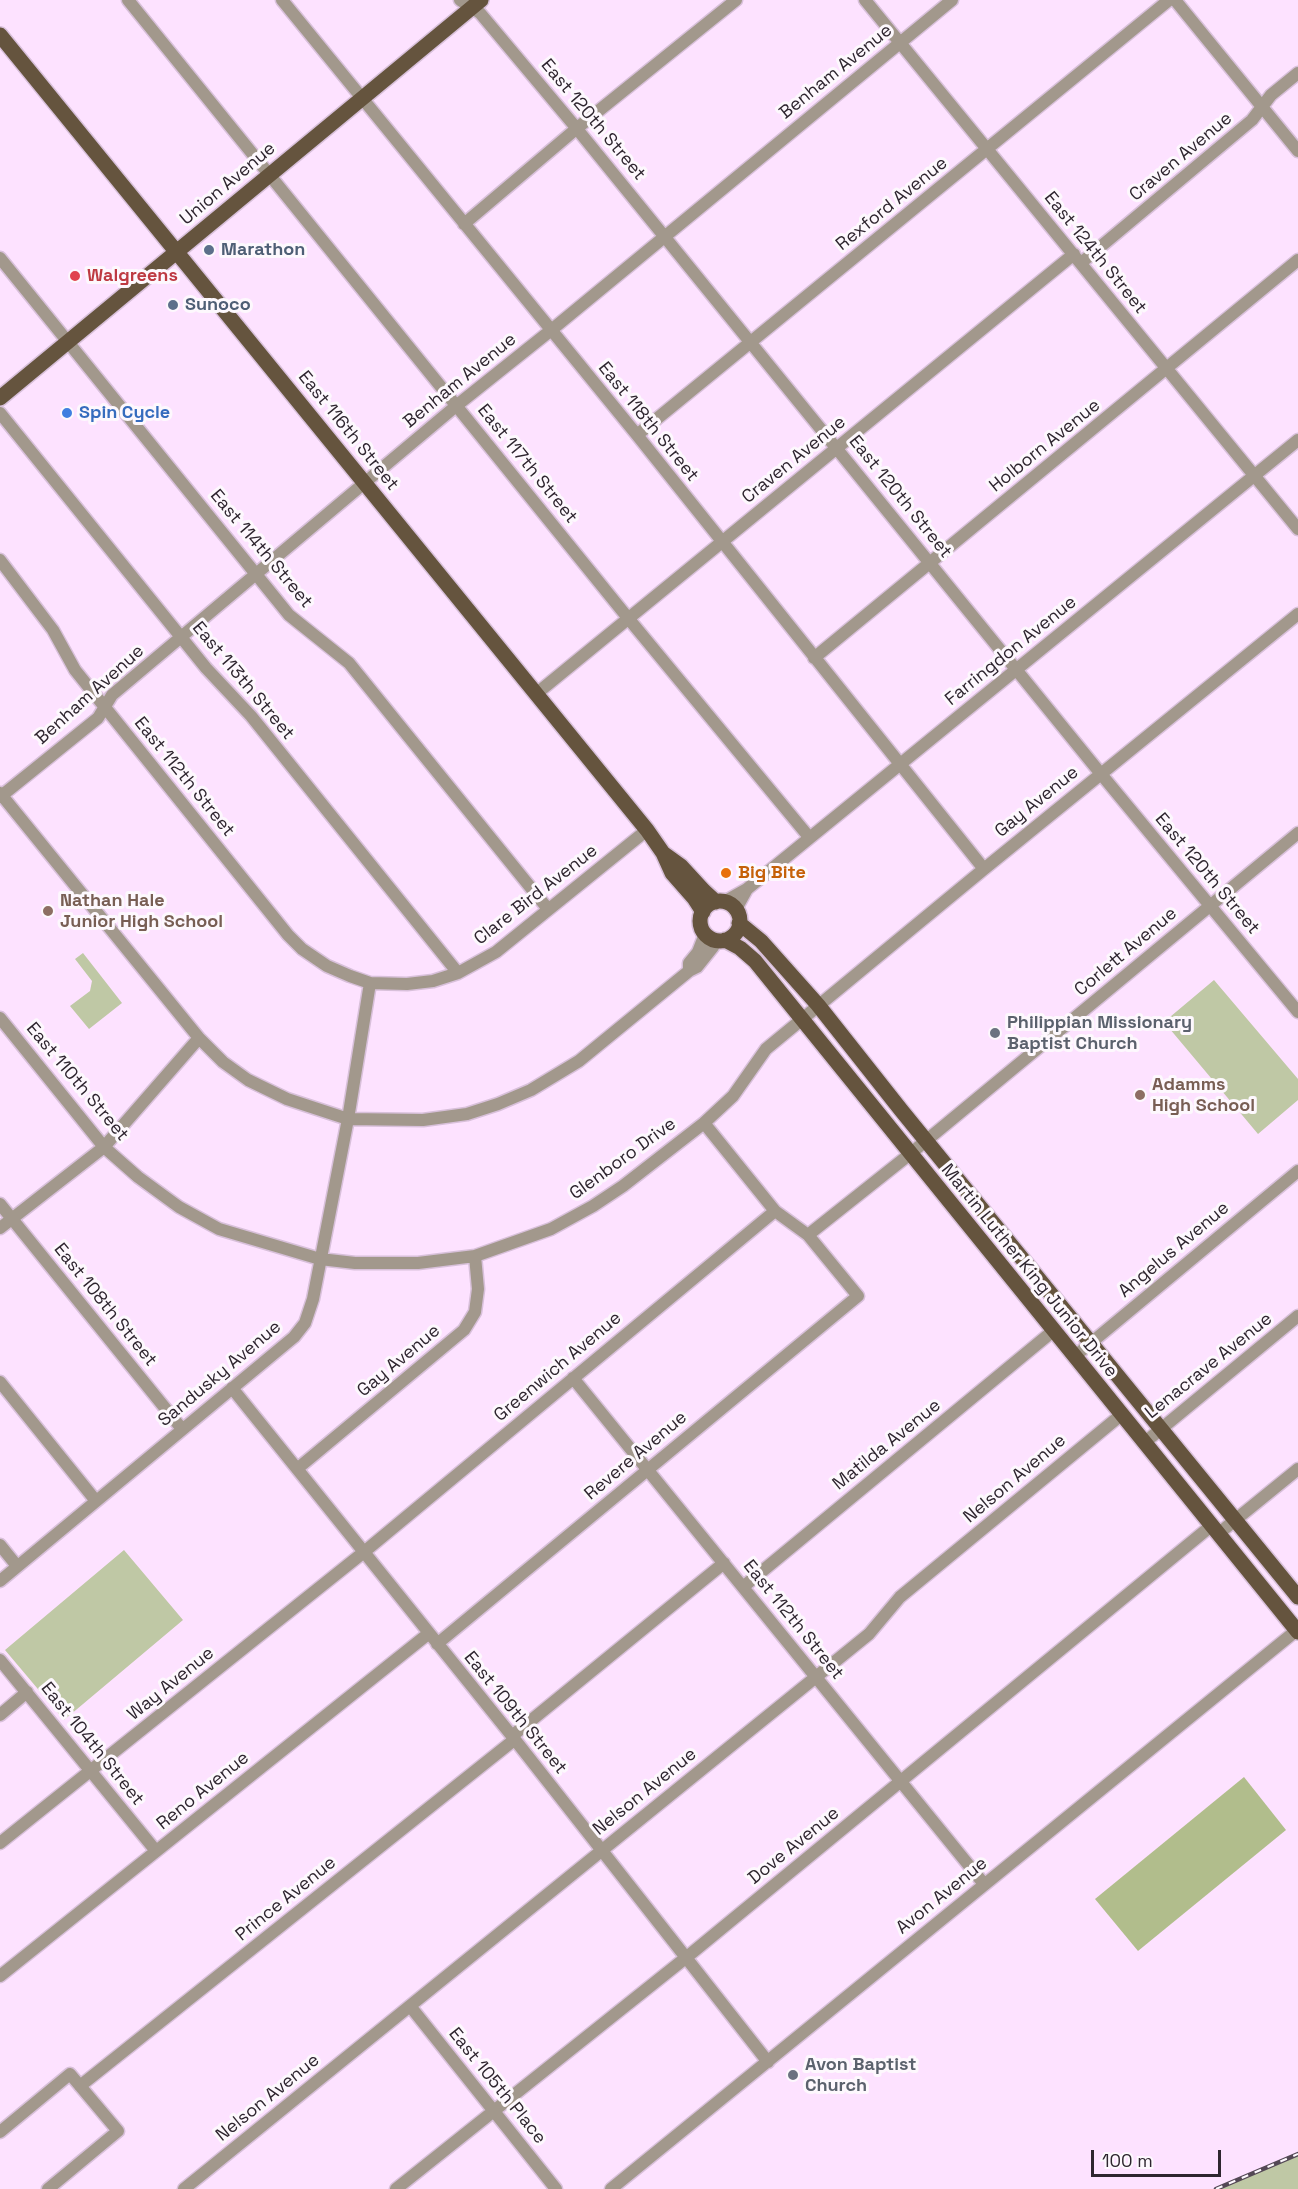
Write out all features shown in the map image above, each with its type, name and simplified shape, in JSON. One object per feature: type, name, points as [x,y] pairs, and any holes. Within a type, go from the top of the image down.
[{"type":"main road","name":"Union Avenue","points":[[0,398],[362,98],[471,2]]},
{"type":"main road","name":"East 116th Street","points":[[0,36],[647,830],[672,873],[703,912]]},
{"type":"main road","name":"East 116th Street","points":[[663,854],[681,866],[699,887],[729,909]]},
{"type":"main road","points":[[706,907],[729,909],[733,936],[715,938],[700,923],[706,907]]},
{"type":"main road","name":"Martin Luther King Junior Drive","points":[[729,909],[761,940],[818,1005],[1298,1597]]},
{"type":"main road","name":"Martin Luther King Junior Drive","points":[[715,938],[740,948],[754,961],[1214,1530],[1295,1625]]},
{"type":"street","name":"East 117th Street","points":[[128,0],[628,618],[809,837]]},
{"type":"street","name":"East 118th Street","points":[[282,0],[637,435],[984,869]]},
{"type":"street","points":[[464,224],[576,129],[736,0]]},
{"type":"street","name":"East 124th Street","points":[[865,0],[1298,529]]},
{"type":"street","name":"Benham Avenue","points":[[1,795],[98,718],[112,695],[456,406],[551,331],[952,0]]},
{"type":"street","name":"Rexford Avenue","points":[[637,435],[1170,0]]},
{"type":"street","points":[[1174,0],[1298,151]]},
{"type":"street","name":"East 120th Street","points":[[471,2],[666,236],[1101,774],[1298,1012]]},
{"type":"street","name":"Craven Avenue","points":[[536,694],[837,448],[1252,120],[1263,109],[1271,95],[1298,73]]},
{"type":"street","name":"East 114th Street","points":[[0,258],[289,615],[349,663],[548,909]]},
{"type":"street","name":"Holborn Avenue","points":[[814,658],[1298,260]]},
{"type":"street","name":"East 113th Street","points":[[0,413],[206,668],[251,716],[458,973]]},
{"type":"street","name":"Farringdon Avenue","points":[[729,909],[747,889],[809,837],[1298,440]]},
{"type":"street","name":"East 112th Street","points":[[0,560],[53,630],[75,670],[302,949],[327,966],[370,983]]},
{"type":"street","name":"Gay Avenue","points":[[800,1020],[1298,614]]},
{"type":"street","points":[[1,795],[199,1038],[223,1062],[248,1080],[287,1099],[348,1119],[423,1120],[467,1114],[531,1090],[579,1061],[689,971],[689,963],[715,938]]},
{"type":"street","name":"Clare Bird Avenue","points":[[370,983],[433,981],[458,973],[496,952],[647,830]]},
{"type":"street","name":"Corlett Avenue","points":[[808,1235],[926,1141],[1298,832]]},
{"type":"street","name":"Sandusky Avenue","points":[[0,1581],[294,1337],[305,1323],[313,1299],[348,1119],[370,983]]},
{"type":"street","name":"East 110th Street","points":[[0,1018],[104,1146],[138,1176],[179,1207],[219,1229],[320,1259]]},
{"type":"street","name":"Glenboro Drive","points":[[320,1259],[386,1265],[475,1256],[551,1229],[624,1186],[704,1123],[733,1096],[766,1048],[800,1020]]},
{"type":"street","points":[[0,1228],[104,1146],[199,1038]]},
{"type":"street","points":[[704,1123],[775,1211],[808,1235]]},
{"type":"street","name":"Angelus Avenue","points":[[1074,1357],[1298,1171]]},
{"type":"street","name":"East 108th Street","points":[[0,1204],[182,1428]]},
{"type":"street","name":"Greenwich Avenue","points":[[364,1552],[775,1211]]},
{"type":"street","name":"Revere Avenue","points":[[437,1644],[858,1296],[808,1235]]},
{"type":"street","name":"Gay Avenue","points":[[297,1468],[464,1330],[475,1312],[478,1289],[475,1256]]},
{"type":"street","name":"Lenacrave Avenue","points":[[1144,1443],[1298,1316]]},
{"type":"street","name":"Matilda Avenue","points":[[743,1587],[1053,1331]]},
{"type":"street","name":"East 112th Street","points":[[573,1378],[984,1884]]},
{"type":"street","points":[[0,1382],[96,1502]]},
{"type":"street","name":"East 109th Street","points":[[232,1388],[513,1738],[768,2062]]},
{"type":"street","name":"Nelson Avenue","points":[[184,2189],[869,1634],[900,1597],[1121,1414]]},
{"type":"street","name":"Dove Avenue","points":[[396,2189],[686,1958],[1214,1530],[1235,1520],[1298,1468]]},
{"type":"street","points":[[0,1545],[17,1566]]},
{"type":"street","name":"Way Avenue","points":[[0,1843],[364,1552]]},
{"type":"street","name":"Prince Avenue","points":[[80,2086],[513,1738],[724,1563]]},
{"type":"street","name":"Avon Avenue","points":[[611,2189],[984,1884],[1295,1625]]},
{"type":"street","name":"Reno Avenue","points":[[0,1976],[428,1634]]},
{"type":"street","name":"East 104th Street","points":[[0,1660],[156,1851]]},
{"type":"street","points":[[0,1715],[27,1692]]},
{"type":"street","name":"East 105th Place","points":[[410,2006],[556,2189]]},
{"type":"street","points":[[0,2132],[70,2074],[118,2131],[48,2189]]},
{"type":"green space","points":[[83,953],[122,1003],[89,1029],[70,1006],[90,991],[92,981],[75,959]]},
{"type":"green space","points":[[1214,980],[1298,1079],[1298,1100],[1258,1134],[1164,1022]]},
{"type":"green space","points":[[124,1550],[183,1620],[64,1720],[5,1650]]},
{"type":"green space","points":[[1244,1777],[1286,1830],[1138,1951],[1095,1899]]},
{"type":"green space","points":[[1298,2154],[1298,2189],[1216,2189]]},
{"type":"railway","points":[[1216,2189],[1298,2154]]},
{"type":"place","name":"Marathon","points":[[209,250]]},
{"type":"place","name":"Walgreens","points":[[75,276]]},
{"type":"place","name":"Sunoco","points":[[173,305]]},
{"type":"place","name":"Spin Cycle","points":[[67,413]]},
{"type":"place","name":"Big Bite","points":[[726,873]]},
{"type":"place","name":"Nathan Hale Junior High School","points":[[48,911]]},
{"type":"place","name":"Philippian Missionary Baptist Church","points":[[995,1033]]},
{"type":"place","name":"Adamms High School","points":[[1140,1095]]},
{"type":"place","name":"Avon Baptist Church","points":[[793,2075]]}]
